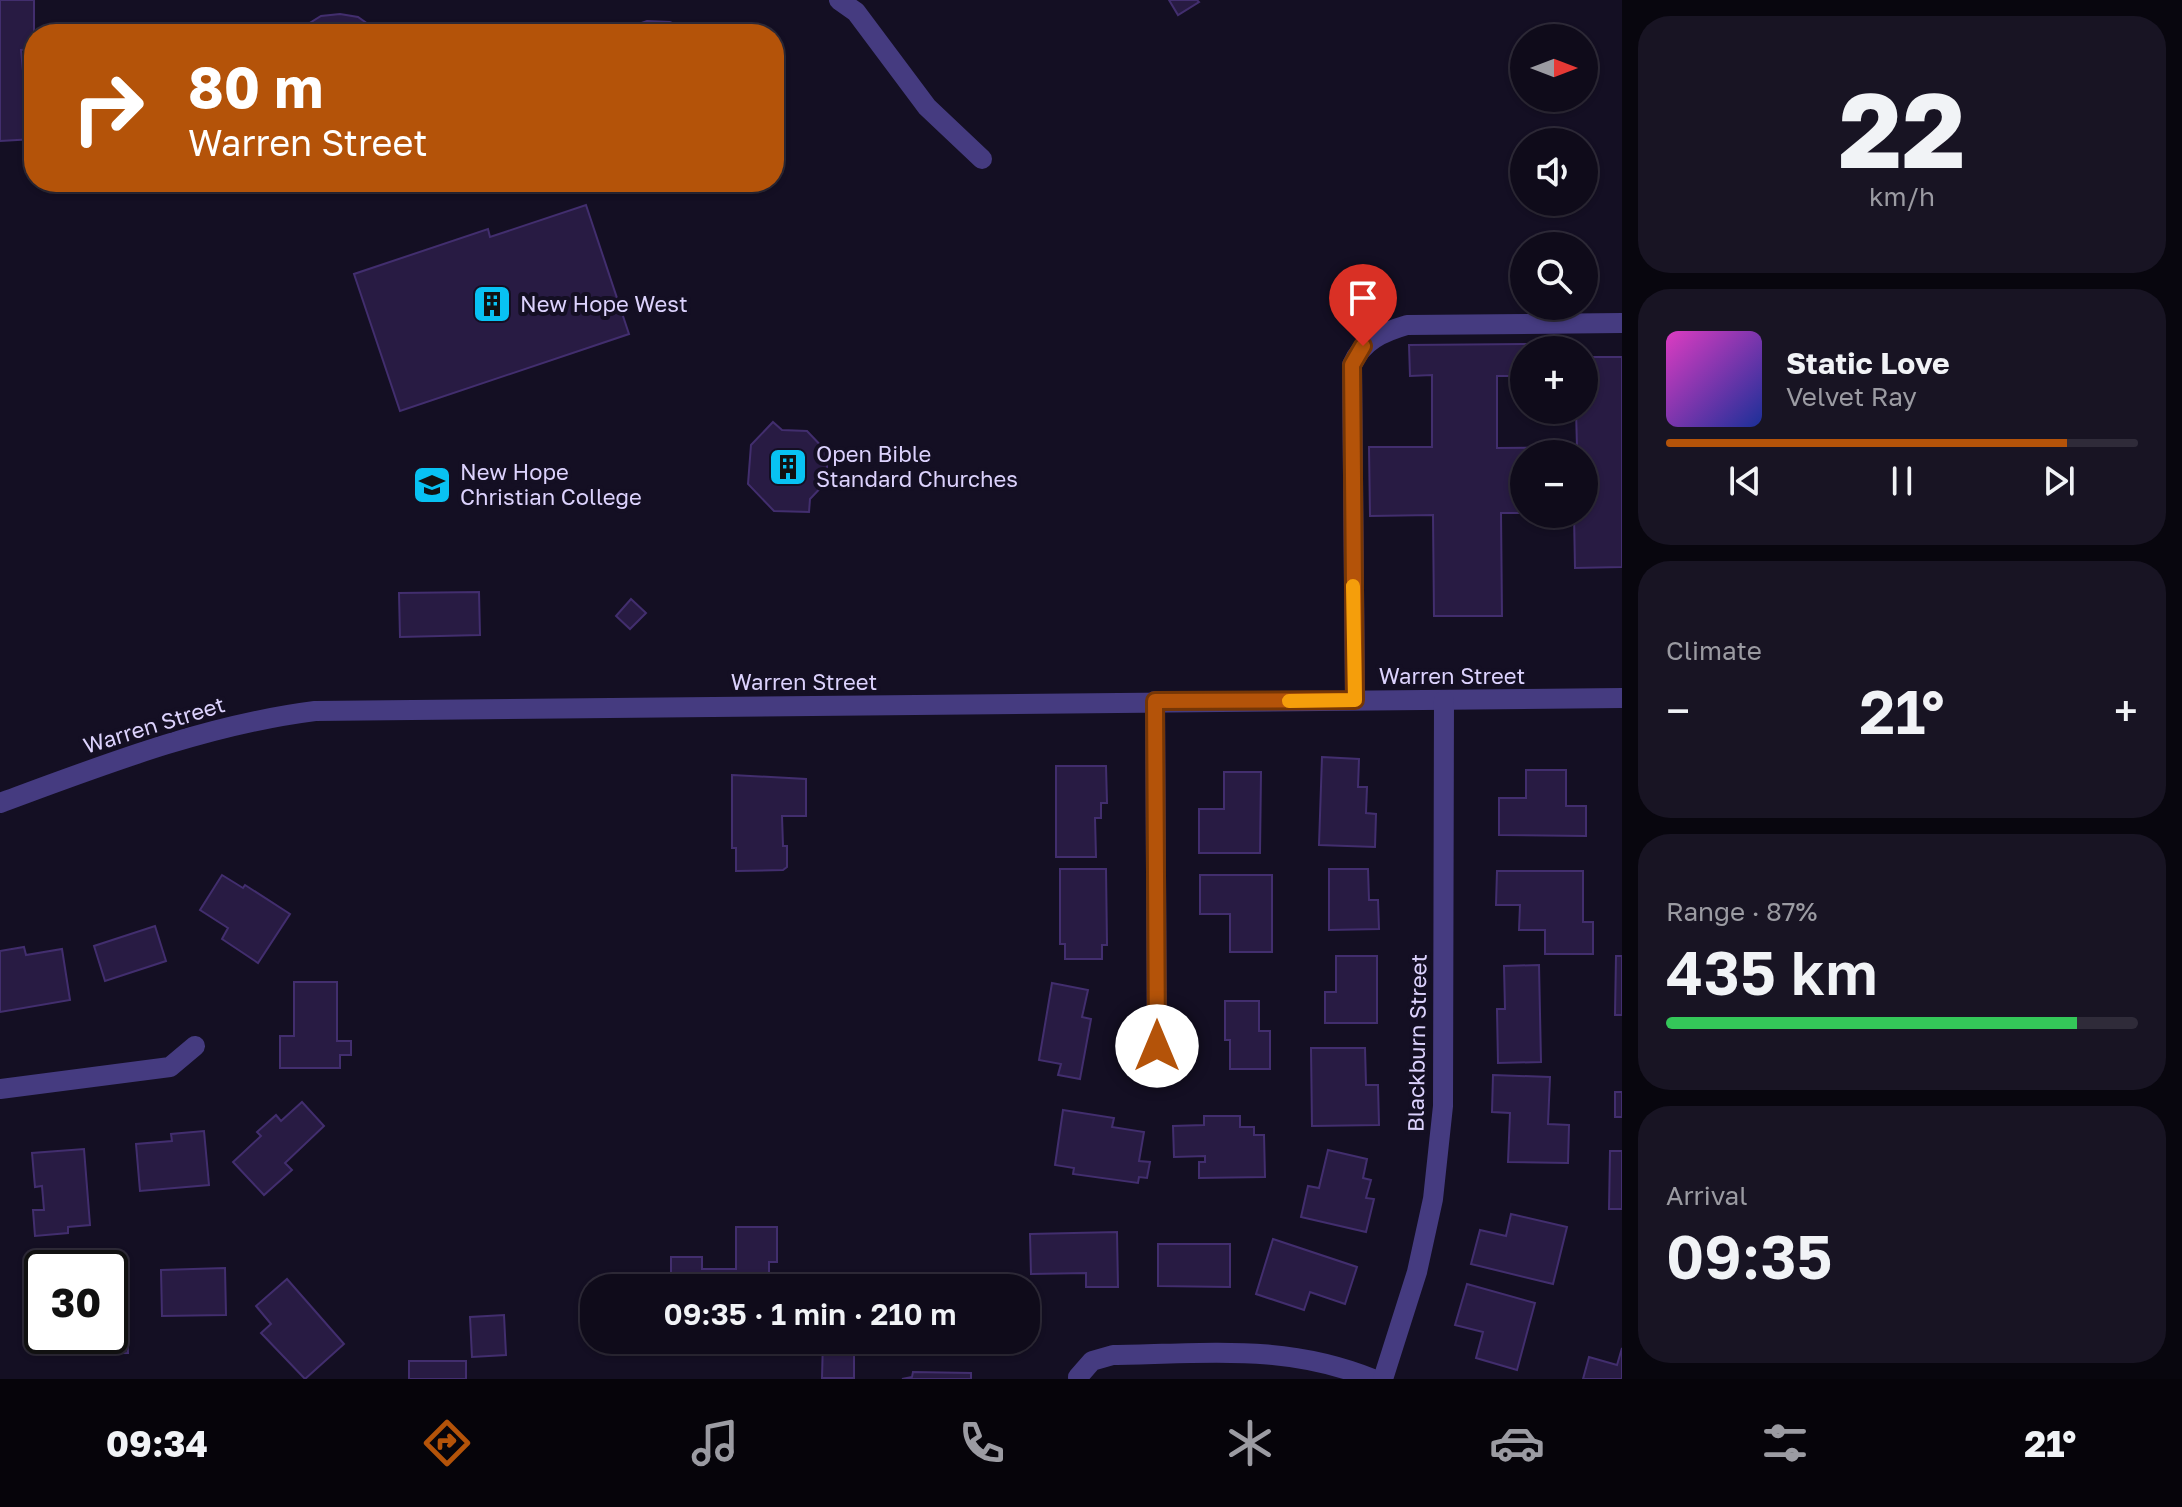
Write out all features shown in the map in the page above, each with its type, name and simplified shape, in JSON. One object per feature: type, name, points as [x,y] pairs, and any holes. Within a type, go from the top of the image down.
[{"type":"street","points":[[839,0],[856,12],[927,107],[982,159]]},
{"type":"street","points":[[1355,700],[1352,365],[1356,356],[1374,338],[1407,325],[1622,323]]},
{"type":"street","name":"Warren Street","points":[[0,803],[189,737],[258,718],[315,711],[1622,698]]},
{"type":"street","name":"Blackburn Street","points":[[1383,1379],[1417,1272],[1433,1199],[1443,1106],[1444,700]]},
{"type":"street","points":[[1155,701],[1157,1046]]},
{"type":"street","points":[[0,1089],[157,1070],[170,1067],[195,1046]]},
{"type":"street","points":[[1078,1377],[1092,1361],[1113,1355],[1276,1353],[1337,1365],[1373,1379]]},
{"type":"building","points":[[0,0],[34,0],[34,24],[24,24],[24,50],[21,50],[24,140],[0,141]]},
{"type":"building","points":[[1169,0],[1197,0],[1199,2],[1178,15]]},
{"type":"building","points":[[340,14],[358,17],[368,24],[308,24],[321,16]]},
{"type":"building","points":[[647,21],[674,24],[638,24]]},
{"type":"building","name":"New Hope West","points":[[586,205],[629,334],[400,411],[354,274],[488,229],[490,237]]},
{"type":"building","points":[[1510,344],[1510,376],[1497,376],[1497,448],[1510,448],[1510,513],[1501,513],[1502,616],[1434,616],[1433,515],[1370,516],[1369,447],[1432,447],[1432,375],[1410,376],[1409,345]]},
{"type":"building","points":[[1598,357],[1622,357],[1622,567],[1575,568],[1574,528],[1598,528],[1598,440],[1577,440],[1576,424],[1598,424]]},
{"type":"building","name":"Open Bible Standard Churches","points":[[773,422],[782,430],[807,431],[827,452],[827,481],[810,499],[809,512],[774,511],[748,484],[751,445]]},
{"type":"building","points":[[479,592],[480,635],[400,637],[399,593]]},
{"type":"building","points":[[631,599],[646,613],[630,629],[616,616]]},
{"type":"building","points":[[1322,757],[1359,759],[1358,787],[1367,787],[1366,813],[1376,814],[1375,847],[1319,845]]},
{"type":"building","points":[[1056,766],[1106,766],[1107,803],[1101,803],[1101,818],[1095,818],[1096,857],[1056,857]]},
{"type":"building","points":[[1526,770],[1566,770],[1566,806],[1586,806],[1586,836],[1499,835],[1499,798],[1526,798]]},
{"type":"building","points":[[1224,772],[1261,772],[1260,853],[1199,853],[1199,809],[1224,809]]},
{"type":"building","points":[[732,775],[806,779],[806,816],[782,816],[783,846],[787,846],[787,867],[783,870],[736,871],[736,848],[732,848]]},
{"type":"building","points":[[1060,869],[1106,869],[1107,945],[1102,945],[1102,959],[1065,959],[1065,944],[1060,944]]},
{"type":"building","points":[[1329,869],[1368,869],[1369,900],[1378,900],[1379,929],[1329,930]]},
{"type":"building","points":[[1497,871],[1583,871],[1583,922],[1593,922],[1593,954],[1545,954],[1545,930],[1519,930],[1520,905],[1496,905]]},
{"type":"building","points":[[222,875],[243,888],[245,885],[290,914],[258,963],[222,939],[228,928],[200,910]]},
{"type":"building","points":[[1200,875],[1272,875],[1272,952],[1230,952],[1230,914],[1200,914]]},
{"type":"building","points":[[155,926],[166,961],[105,981],[94,946]]},
{"type":"building","points":[[24,947],[26,955],[62,949],[70,1000],[0,1012],[0,951]]},
{"type":"building","points":[[1336,956],[1377,956],[1377,1023],[1325,1023],[1325,992],[1336,992]]},
{"type":"building","points":[[1616,956],[1622,956],[1622,1015],[1615,1015]]},
{"type":"building","points":[[1539,965],[1541,1062],[1498,1063],[1497,1009],[1505,1009],[1504,966]]},
{"type":"building","points":[[294,982],[337,982],[337,1041],[351,1041],[351,1055],[340,1055],[340,1068],[280,1068],[280,1036],[294,1036]]},
{"type":"building","points":[[1052,983],[1088,990],[1082,1017],[1091,1019],[1080,1079],[1058,1075],[1061,1064],[1039,1060]]},
{"type":"building","points":[[1225,1001],[1259,1001],[1259,1031],[1270,1031],[1270,1069],[1230,1069],[1230,1040],[1225,1040]]},
{"type":"building","points":[[1311,1048],[1365,1048],[1366,1085],[1378,1085],[1379,1125],[1312,1126]]},
{"type":"building","points":[[1493,1075],[1550,1077],[1548,1124],[1569,1125],[1568,1163],[1508,1162],[1510,1113],[1492,1112]]},
{"type":"building","points":[[1615,1092],[1622,1092],[1622,1117],[1615,1117]]},
{"type":"building","points":[[302,1102],[324,1126],[285,1163],[292,1170],[264,1195],[233,1162],[261,1136],[257,1132],[276,1115],[281,1121]]},
{"type":"building","points":[[1063,1110],[1114,1118],[1112,1127],[1144,1132],[1139,1161],[1150,1162],[1147,1178],[1139,1177],[1138,1183],[1073,1174],[1074,1168],[1055,1165]]},
{"type":"building","points":[[1204,1116],[1240,1116],[1240,1127],[1254,1127],[1254,1135],[1264,1135],[1265,1177],[1199,1178],[1199,1162],[1205,1162],[1205,1156],[1174,1157],[1173,1126],[1204,1125]]},
{"type":"building","points":[[204,1131],[209,1185],[140,1191],[136,1144],[172,1141],[171,1134]]},
{"type":"building","points":[[84,1149],[90,1225],[68,1227],[68,1233],[35,1236],[33,1210],[44,1210],[42,1186],[35,1187],[32,1153]]},
{"type":"building","points":[[1328,1150],[1367,1159],[1363,1178],[1371,1180],[1366,1198],[1374,1199],[1366,1232],[1301,1217],[1308,1186],[1319,1188]]},
{"type":"building","points":[[1610,1151],[1622,1151],[1622,1209],[1609,1209]]},
{"type":"building","points":[[1511,1214],[1567,1227],[1553,1284],[1471,1264],[1480,1230],[1506,1236]]},
{"type":"building","points":[[736,1227],[777,1227],[777,1262],[769,1262],[769,1274],[671,1274],[671,1257],[702,1257],[702,1269],[736,1269]]},
{"type":"building","points":[[1117,1232],[1118,1287],[1086,1287],[1086,1273],[1031,1274],[1030,1234]]},
{"type":"building","points":[[1273,1239],[1357,1267],[1345,1304],[1310,1292],[1304,1310],[1256,1294]]},
{"type":"building","points":[[1158,1244],[1230,1244],[1230,1287],[1158,1286]]},
{"type":"building","points":[[225,1268],[226,1315],[162,1316],[161,1270]]},
{"type":"building","points":[[287,1279],[344,1344],[305,1379],[261,1333],[271,1324],[256,1306]]},
{"type":"building","points":[[1467,1284],[1535,1303],[1517,1370],[1476,1358],[1483,1332],[1455,1325]]},
{"type":"building","points":[[504,1315],[506,1355],[472,1357],[470,1317]]},
{"type":"building","points":[[1622,1348],[1622,1379],[1583,1379],[1589,1357],[1617,1365]]},
{"type":"building","points":[[823,1354],[854,1354],[854,1378],[822,1378]]},
{"type":"building","points":[[409,1361],[466,1361],[466,1379],[409,1379]]},
{"type":"building","points":[[913,1372],[971,1373],[971,1379],[902,1379],[912,1377]]},
{"type":"slow traffic","points":[[1289,701],[1355,700],[1353,586]]},
{"type":"place","name":"New Hope West","points":[[492,304]]},
{"type":"place","name":"Open Bible Standard Churches","points":[[788,467]]},
{"type":"place","name":"New Hope Christian College","points":[[432,485]]},
{"type":"route","points":[[1157,1046],[1155,701],[1355,700],[1352,365],[1363,346]]}]
